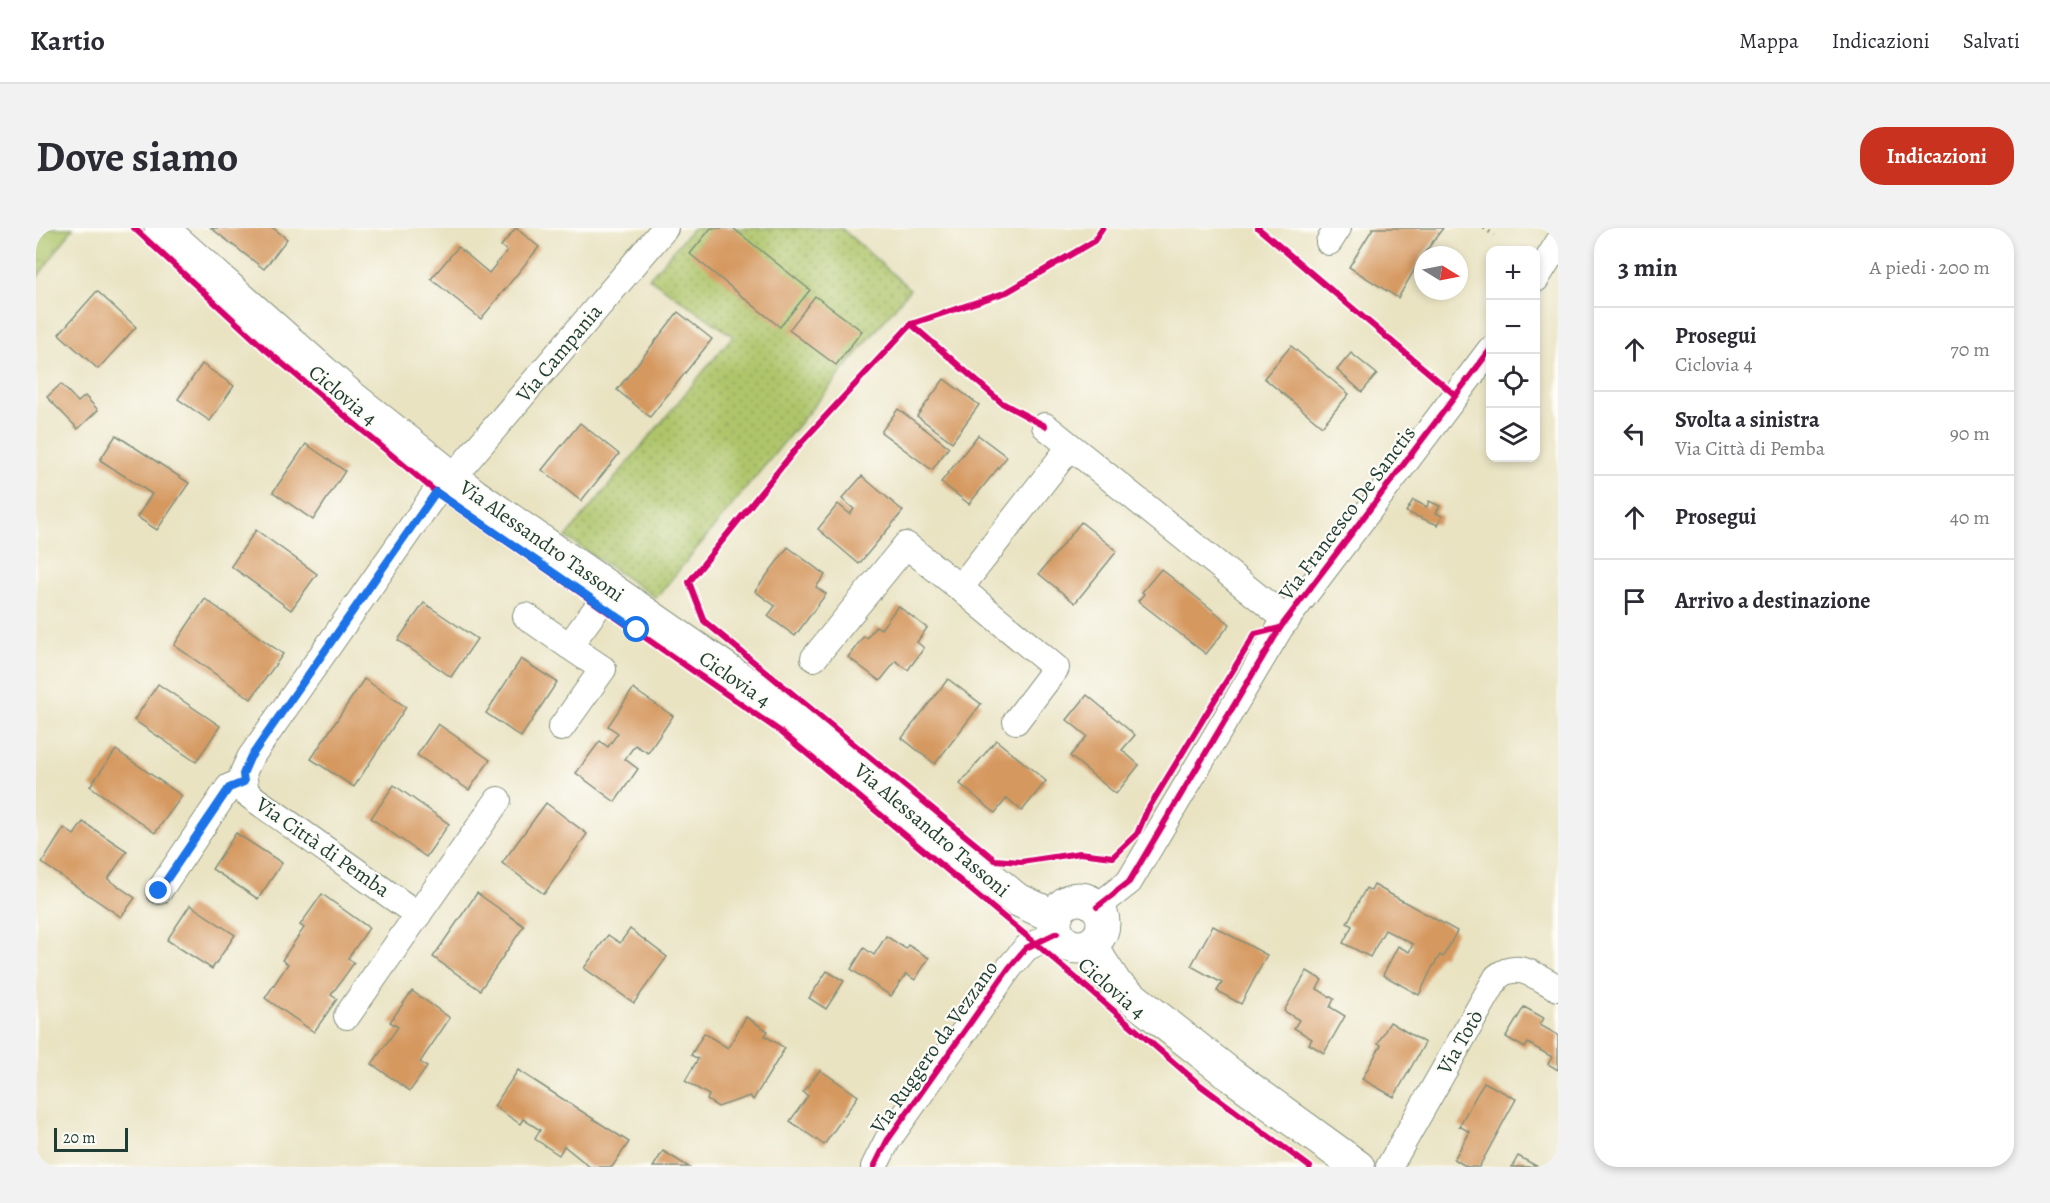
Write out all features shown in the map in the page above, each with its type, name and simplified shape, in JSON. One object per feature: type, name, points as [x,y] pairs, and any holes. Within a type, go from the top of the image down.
[{"type":"street","name":"Via Alessandro Tassoni","points":[[161,228],[351,397],[452,478],[610,590],[703,651],[816,735],[1016,899],[1056,925]]},
{"type":"street","name":"Via Campania","points":[[452,478],[665,228]]},
{"type":"street","points":[[1540,272],[1558,243]]},
{"type":"street","name":"Via Francesco De Sanctis","points":[[1097,907],[1129,882],[1287,620],[1488,354]]},
{"type":"street","points":[[1045,426],[1287,620]]},
{"type":"street","points":[[960,588],[1070,447]]},
{"type":"street","name":"Via Città di Pemba","points":[[418,915],[246,793],[243,774],[250,758],[436,492],[452,478]]},
{"type":"street","points":[[814,658],[906,545],[1056,668],[1016,721]]},
{"type":"street","points":[[569,646],[610,590]]},
{"type":"street","points":[[526,616],[603,669],[561,728]]},
{"type":"street","points":[[159,891],[229,788],[244,782]]},
{"type":"street","points":[[347,1016],[498,800]]},
{"type":"street","points":[[1071,900],[1087,900],[1097,907],[1103,926],[1096,940],[1090,945],[1075,947],[1061,939],[1056,925],[1059,909],[1071,900]]},
{"type":"street","name":"Via Ruggero da Vezzano","points":[[874,1167],[887,1141],[1009,968],[1026,948],[1056,925]]},
{"type":"street","points":[[1090,945],[1116,985],[1231,1075],[1358,1167]]},
{"type":"street","name":"Via Totò","points":[[1389,1167],[1497,977],[1506,970],[1518,968],[1558,988]]},
{"type":"path","points":[[1484,228],[1494,235]]},
{"type":"green space","points":[[36,228],[73,228],[36,279]]},
{"type":"green space","points":[[693,228],[841,228],[910,289],[656,598],[566,537],[733,336],[649,278]]},
{"type":"building","points":[[211,228],[273,228],[287,239],[264,269]]},
{"type":"building","points":[[516,228],[539,247],[481,319],[431,279],[458,247],[489,273],[507,251],[501,246]]},
{"type":"building","points":[[711,228],[733,228],[810,290],[780,327],[690,254]]},
{"type":"building","points":[[1373,228],[1443,228],[1430,246],[1414,246],[1414,270],[1398,298],[1349,267]]},
{"type":"building","points":[[97,291],[136,327],[98,369],[59,334]]},
{"type":"building","points":[[815,296],[862,331],[836,365],[789,330]]},
{"type":"building","points":[[678,312],[712,339],[650,417],[617,390]]},
{"type":"building","points":[[1291,346],[1349,394],[1322,426],[1264,378]]},
{"type":"building","points":[[1351,353],[1377,374],[1362,392],[1337,370]]},
{"type":"building","points":[[202,364],[234,386],[210,421],[178,399]]},
{"type":"building","points":[[944,379],[979,405],[952,442],[917,416]]},
{"type":"building","points":[[61,384],[78,402],[85,396],[98,410],[78,429],[47,397]]},
{"type":"building","points":[[898,409],[949,447],[932,470],[881,432]]},
{"type":"building","points":[[580,423],[619,454],[581,501],[542,470]]},
{"type":"building","points":[[116,435],[189,483],[157,530],[137,517],[152,494],[100,460]]},
{"type":"building","points":[[978,435],[1007,457],[969,504],[941,482]]},
{"type":"building","points":[[306,444],[345,471],[313,520],[273,492]]},
{"type":"building","points":[[862,476],[903,511],[859,564],[818,529],[838,504],[850,514],[854,509],[842,499]]},
{"type":"building","points":[[1413,500],[1427,507],[1429,501],[1440,506],[1436,513],[1442,516],[1438,525],[1406,512]]},
{"type":"building","points":[[1081,522],[1117,551],[1075,603],[1039,574]]},
{"type":"building","points":[[256,530],[317,574],[291,610],[231,566]]},
{"type":"building","points":[[788,547],[825,575],[816,587],[826,594],[795,636],[768,616],[775,606],[755,591]]},
{"type":"building","points":[[1161,569],[1230,624],[1206,654],[1138,601],[1144,594],[1142,592]]},
{"type":"building","points":[[205,599],[283,654],[251,699],[174,645]]},
{"type":"building","points":[[424,603],[477,639],[451,677],[398,640]]},
{"type":"building","points":[[898,606],[927,628],[917,642],[924,648],[908,670],[896,661],[880,681],[848,657],[864,636],[867,638],[876,626],[881,629]]},
{"type":"building","points":[[521,659],[557,682],[521,737],[486,713]]},
{"type":"building","points":[[364,679],[406,707],[354,787],[311,759]]},
{"type":"building","points":[[948,679],[981,704],[935,764],[902,738]]},
{"type":"building","points":[[158,684],[220,726],[196,762],[134,720]]},
{"type":"building","points":[[633,689],[673,716],[648,753],[635,745],[625,759],[638,769],[615,802],[576,773],[600,741],[608,747],[618,733],[608,726]]},
{"type":"building","points":[[1087,695],[1135,735],[1122,750],[1139,765],[1116,794],[1070,756],[1087,736],[1067,720]]},
{"type":"building","points":[[438,724],[490,760],[469,790],[417,755]]},
{"type":"building","points":[[996,740],[1046,781],[1022,811],[1007,798],[995,813],[960,784]]},
{"type":"building","points":[[116,750],[182,796],[155,833],[90,786]]},
{"type":"building","points":[[394,785],[449,824],[426,857],[371,818]]},
{"type":"building","points":[[546,803],[587,834],[544,894],[502,863]]},
{"type":"building","points":[[83,822],[127,851],[108,879],[135,898],[121,917],[42,863],[64,828],[74,835]]},
{"type":"building","points":[[236,833],[282,863],[258,899],[212,869]]},
{"type":"building","points":[[1374,885],[1457,931],[1443,957],[1440,955],[1432,968],[1419,995],[1383,975],[1398,946],[1409,952],[1413,944],[1385,930],[1370,957],[1343,943],[1352,926],[1347,923],[1366,888],[1371,891]]},
{"type":"building","points":[[477,893],[524,926],[480,990],[433,957]]},
{"type":"building","points":[[322,894],[369,928],[348,958],[354,963],[331,995],[337,999],[314,1032],[265,998],[288,964],[282,960],[304,928],[300,925]]},
{"type":"building","points":[[190,905],[235,935],[212,969],[167,940]]},
{"type":"building","points":[[1213,926],[1267,955],[1241,1004],[1217,991],[1222,983],[1191,966]]},
{"type":"building","points":[[630,929],[667,957],[634,1003],[584,968],[608,935],[620,943]]},
{"type":"building","points":[[886,936],[906,949],[908,945],[929,958],[915,980],[906,974],[891,996],[851,969],[864,948],[874,955]]},
{"type":"building","points":[[827,971],[844,981],[826,1009],[809,998]]},
{"type":"building","points":[[1307,971],[1322,980],[1317,989],[1334,999],[1330,1007],[1345,1016],[1324,1053],[1309,1044],[1312,1039],[1294,1028],[1299,1020],[1284,1011]]},
{"type":"building","points":[[412,991],[450,1018],[420,1062],[427,1067],[410,1091],[372,1064],[398,1027],[390,1022]]},
{"type":"building","points":[[1524,1007],[1544,1018],[1540,1025],[1558,1035],[1558,1070],[1548,1064],[1552,1057],[1528,1043],[1525,1048],[1506,1037]]},
{"type":"building","points":[[746,1017],[768,1031],[765,1036],[785,1048],[753,1100],[750,1096],[718,1107],[707,1100],[709,1095],[685,1081],[698,1059],[691,1055],[704,1033],[728,1048]]},
{"type":"building","points":[[1390,1022],[1425,1043],[1394,1097],[1362,1079],[1381,1045],[1378,1043]]},
{"type":"building","points":[[518,1070],[629,1142],[612,1167],[590,1167],[564,1146],[559,1155],[535,1139],[540,1130],[523,1119],[520,1124],[494,1106]]},
{"type":"building","points":[[820,1070],[858,1096],[824,1145],[790,1121],[808,1096],[803,1092]]},
{"type":"building","points":[[1484,1082],[1516,1099],[1479,1167],[1467,1167],[1454,1159],[1470,1132],[1459,1126]]},
{"type":"building","points":[[663,1151],[689,1167],[653,1167]]},
{"type":"building","points":[[1518,1156],[1538,1167],[1512,1167]]},
{"type":"cycle path","name":"Ciclovia 4","points":[[134,228],[265,349],[436,492],[781,732],[1034,942],[1200,1085],[1310,1167]]},
{"type":"cycle path","name":"Ciclovia 4","points":[[1103,228],[1094,241],[1007,292],[911,324],[800,444],[689,582],[704,621],[995,860],[1021,862],[1080,853],[1113,857],[1137,834],[1147,811],[1255,634],[1280,628]]},
{"type":"cycle path","points":[[1258,228],[1455,395]]},
{"type":"cycle path","points":[[911,324],[1002,403],[1045,426]]},
{"type":"cycle path","points":[[1097,907],[1129,882],[1280,628],[1487,354]]},
{"type":"cycle path","points":[[874,1167],[887,1141],[1009,968],[1026,948],[1057,933]]},
{"type":"route","points":[[159,891],[229,788],[244,782],[243,774],[250,758],[436,492],[508,544],[637,630]]}]
